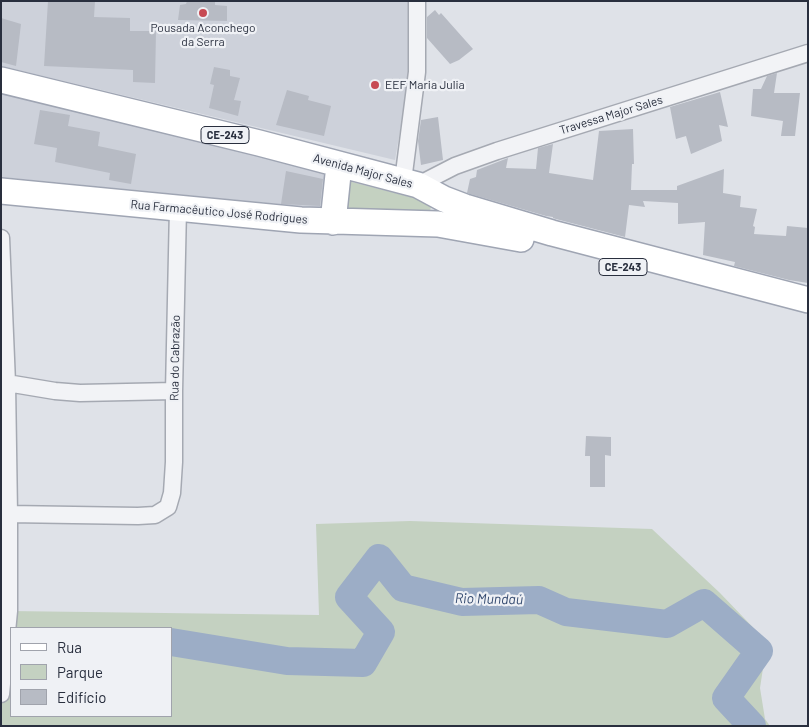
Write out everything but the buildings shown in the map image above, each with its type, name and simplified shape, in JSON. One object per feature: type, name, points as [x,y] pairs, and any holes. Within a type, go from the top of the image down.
[{"type":"main road","name":"Avenida Major Sales","points":[[1,80],[240,138],[410,183],[466,207],[808,316]]},
{"type":"main road","points":[[333,222],[339,164]]},
{"type":"main road","name":"Rua Farmacêutico José Rodrigues","points":[[1,190],[333,222],[438,224]]},
{"type":"main road","points":[[438,224],[444,199]]},
{"type":"main road","name":"Avenida Major Sales","points":[[438,224],[636,262],[808,300]]},
{"type":"street","points":[[410,183],[418,60],[415,27],[416,1]]},
{"type":"street","name":"Travessa Major Sales","points":[[410,183],[497,150],[808,53]]},
{"type":"street","name":"Rua do Cabrazão","points":[[9,514],[138,516],[155,515],[168,507],[172,493],[174,462],[178,208]]},
{"type":"street","points":[[1,238],[7,383],[9,514],[9,611],[1,694]]},
{"type":"street","points":[[7,383],[80,393],[174,391]]},
{"type":"shaded area","points":[[1,1],[414,1],[415,45],[395,160],[1,66]]},
{"type":"shaded area","points":[[1,92],[329,173],[320,208],[1,177]]},
{"type":"green space","points":[[348,181],[422,200],[431,206],[430,212],[424,215],[344,209]]},
{"type":"green space","points":[[1,378],[9,611],[319,615],[316,524],[410,521],[652,529],[720,593],[767,642],[760,688],[765,719],[770,726],[1,726]]},
{"type":"waterway","name":"Rio Mundaú","points":[[172,642],[287,661],[363,663],[381,632],[349,597],[379,558],[403,588],[462,602],[539,600],[566,612],[667,624],[704,603],[759,651],[726,698],[752,726]]},
{"type":"place","name":"Pousada Aconchego da Serra","points":[[203,13]]},
{"type":"place","name":"EEF Maria Julia","points":[[375,85]]}]
